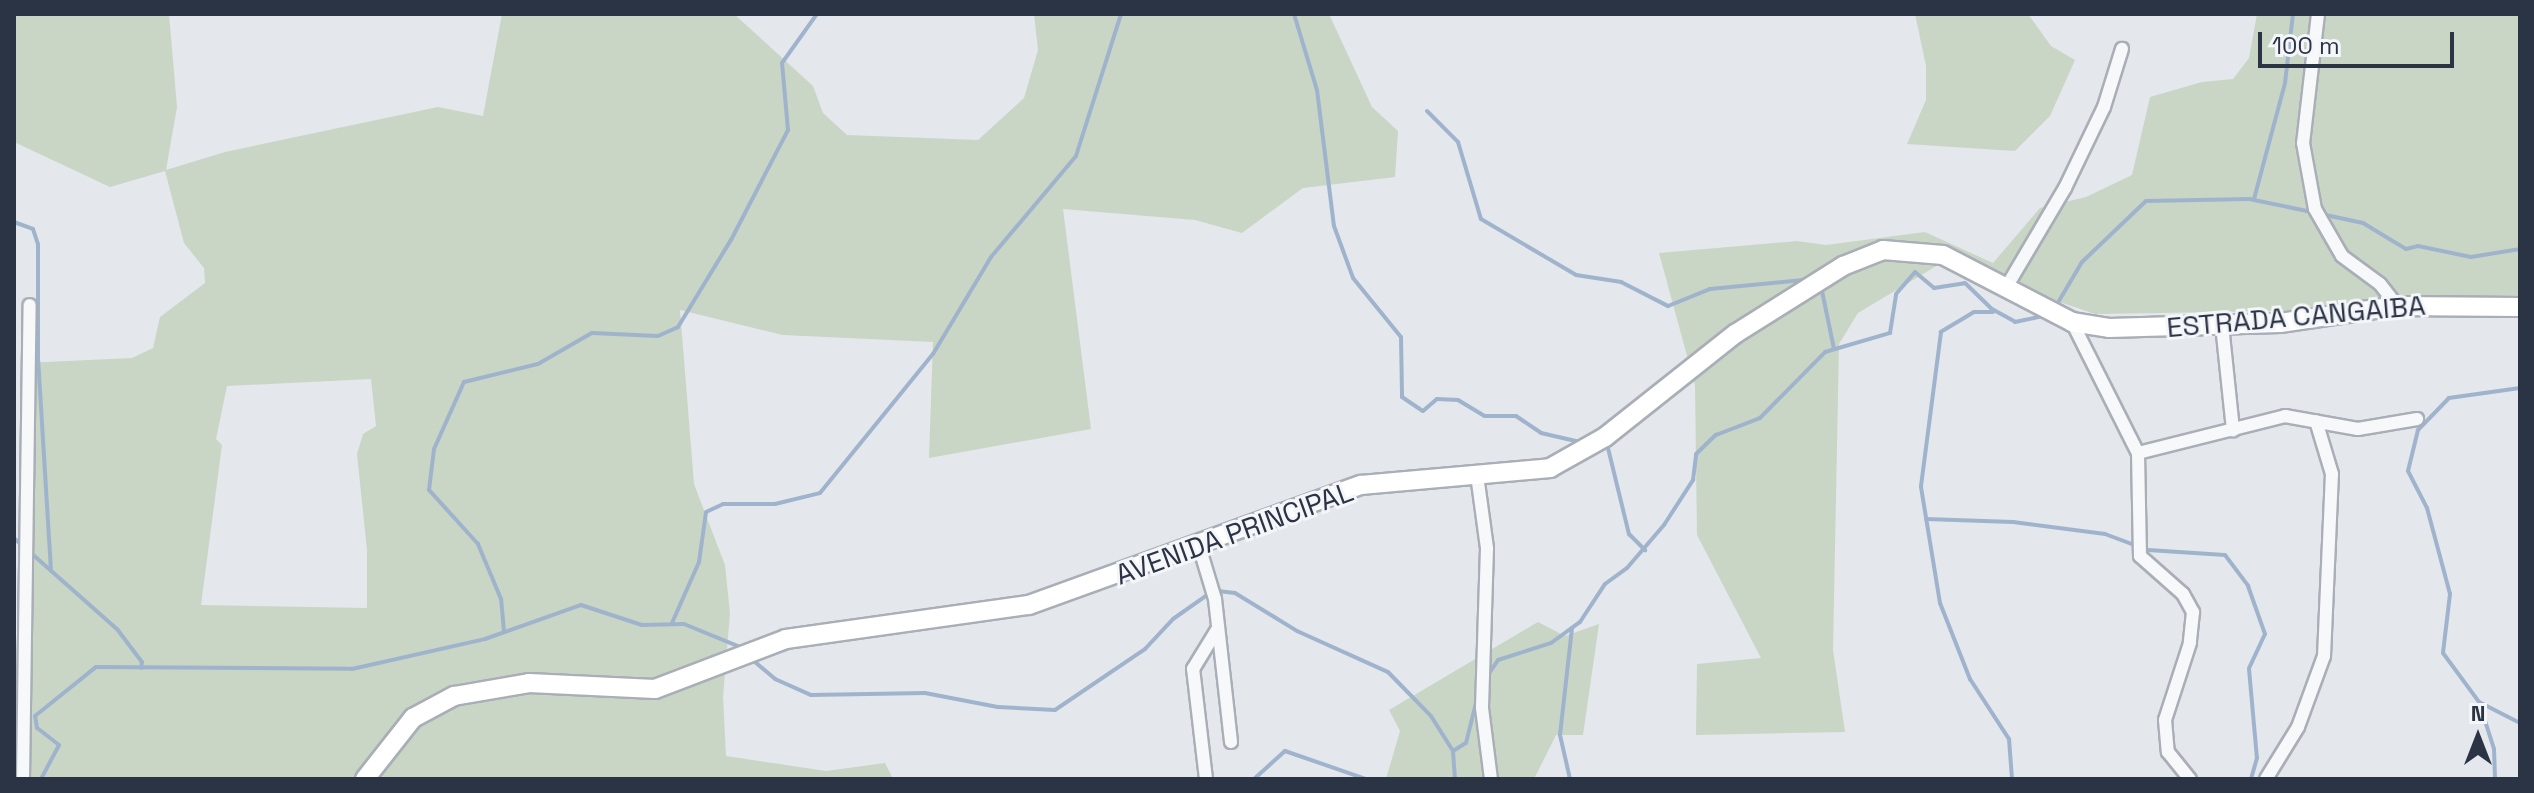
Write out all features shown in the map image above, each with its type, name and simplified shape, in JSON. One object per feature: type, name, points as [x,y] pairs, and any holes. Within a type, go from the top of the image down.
[{"type":"street","points":[[2318,14],[2303,143],[2315,209],[2342,256],[2380,284],[2397,306]]},
{"type":"street","points":[[2007,286],[2098,121],[2122,49]]},
{"type":"street","name":"AVENIDA PRINCIPAL","points":[[365,779],[413,718],[454,696],[529,683],[655,689],[773,642],[1029,605],[1361,485],[1539,471],[1581,453],[1695,361],[1863,256],[1892,250],[1932,252],[2007,286],[2072,322]]},
{"type":"street","points":[[23,779],[19,643],[30,305]]},
{"type":"street","name":"ESTRADA CANGAIBA","points":[[2072,322],[2125,328],[2222,325],[2397,306],[2520,307]]},
{"type":"street","points":[[2072,322],[2138,453],[2140,556],[2183,594],[2193,612],[2190,643],[2165,720],[2168,752],[2190,779]]},
{"type":"street","points":[[2222,325],[2233,430]]},
{"type":"street","points":[[2138,453],[2285,416],[2358,429],[2417,419]]},
{"type":"street","points":[[2266,779],[2298,727],[2324,656],[2332,474],[2316,421]]},
{"type":"street","points":[[1477,475],[1487,548],[1482,708],[1491,779]]},
{"type":"street","points":[[1199,546],[1213,589],[1231,742]]},
{"type":"street","points":[[1206,779],[1193,669],[1218,628]]},
{"type":"green space","points":[[14,14],[169,14],[177,107],[166,170],[225,152],[438,107],[483,116],[502,14],[734,14],[813,86],[823,113],[847,135],[978,140],[1024,98],[1038,50],[1034,14],[1329,14],[1372,107],[1398,131],[1395,177],[1303,188],[1242,233],[1195,220],[1063,209],[1091,429],[929,458],[933,342],[783,335],[680,310],[694,484],[725,565],[730,613],[723,697],[726,756],[826,771],[885,763],[893,779],[28,779],[25,363],[132,358],[153,348],[160,317],[205,283],[204,268],[184,243],[165,171],[110,187],[14,142]],"holes":[[[371,379],[376,426],[363,434],[357,454],[367,550],[367,608],[201,605],[222,445],[216,439],[227,386]]]},
{"type":"green space","points":[[1915,14],[2028,14],[2051,46],[2075,60],[2050,116],[2015,151],[1907,144],[1926,100],[1926,66]]},
{"type":"green space","points":[[2257,14],[2520,14],[2520,296],[2397,297],[2285,311],[2095,314],[1943,262],[1858,313],[1839,344],[1833,650],[1845,732],[1696,735],[1697,664],[1761,658],[1697,535],[1695,385],[1659,253],[1797,241],[1826,245],[1925,232],[1993,263],[2040,208],[2086,197],[2132,175],[2150,97],[2202,82],[2233,79],[2249,58]]},
{"type":"green space","points":[[1538,622],[1565,636],[1599,624],[1583,735],[1556,735],[1534,779],[1386,779],[1400,731],[1389,710]]},
{"type":"waterway","points":[[504,632],[501,599],[478,544],[429,490],[434,449],[464,382],[538,364],[592,333],[658,336],[678,327],[731,240],[788,130],[782,63],[817,14]]},
{"type":"waterway","points":[[672,623],[699,562],[706,512],[723,504],[775,504],[820,493],[933,354],[991,257],[1076,156],[1121,14]]},
{"type":"waterway","points":[[1294,14],[1317,90],[1334,226],[1353,278],[1401,337],[1402,397],[1423,411],[1437,399],[1458,400],[1485,416],[1516,416],[1541,433],[1579,442]]},
{"type":"waterway","points":[[2254,199],[2285,83],[2293,14]]},
{"type":"waterway","points":[[1427,111],[1458,142],[1481,219],[1576,275],[1621,282],[1668,306],[1710,289],[1803,280]]},
{"type":"waterway","points":[[2056,306],[2082,262],[2146,201],[2249,199],[2312,212]]},
{"type":"waterway","points":[[2321,214],[2363,223],[2406,249],[2418,246],[2471,257],[2520,249]]},
{"type":"waterway","points":[[14,222],[33,229],[38,244],[38,358],[51,571]]},
{"type":"waterway","points":[[1487,676],[1498,660],[1551,643],[1580,622],[1605,584],[1627,568],[1664,525],[1693,480],[1696,454],[1716,435],[1760,418],[1825,352],[1890,333],[1896,294],[1915,272],[1934,288],[1965,283],[1992,309],[2015,322],[2047,315]]},
{"type":"waterway","points":[[1822,291],[1834,349]]},
{"type":"waterway","points":[[1993,312],[1974,312],[1941,332],[1921,487],[1940,603],[1970,679],[2009,739],[2012,779]]},
{"type":"waterway","points":[[2520,388],[2449,398],[2418,430],[2408,471],[2427,508],[2450,594],[2443,653],[2479,702],[2520,723]]},
{"type":"waterway","points":[[1607,444],[1629,534],[1645,550]]},
{"type":"waterway","points":[[1926,519],[2013,522],[2105,534],[2148,550],[2225,555],[2248,586],[2265,634],[2249,669],[2257,758],[2251,779]]},
{"type":"waterway","points":[[14,538],[24,547]]},
{"type":"waterway","points":[[31,553],[117,629],[142,662],[141,668]]},
{"type":"waterway","points":[[1218,591],[1235,593],[1297,631],[1388,672],[1431,716],[1453,751],[1455,779]]},
{"type":"waterway","points":[[755,662],[775,679],[811,695],[925,693],[998,707],[1055,710],[1145,649],[1173,619],[1207,595]]},
{"type":"waterway","points":[[41,779],[59,745],[37,728],[35,716],[96,667],[352,669],[485,639],[581,605],[642,625],[684,624],[740,647]]},
{"type":"waterway","points":[[1570,779],[1560,735],[1572,628]]},
{"type":"waterway","points":[[1453,751],[1466,743],[1479,691]]},
{"type":"waterway","points":[[2480,705],[2494,749],[2495,779]]},
{"type":"waterway","points":[[1254,779],[1285,751],[1366,779]]}]
